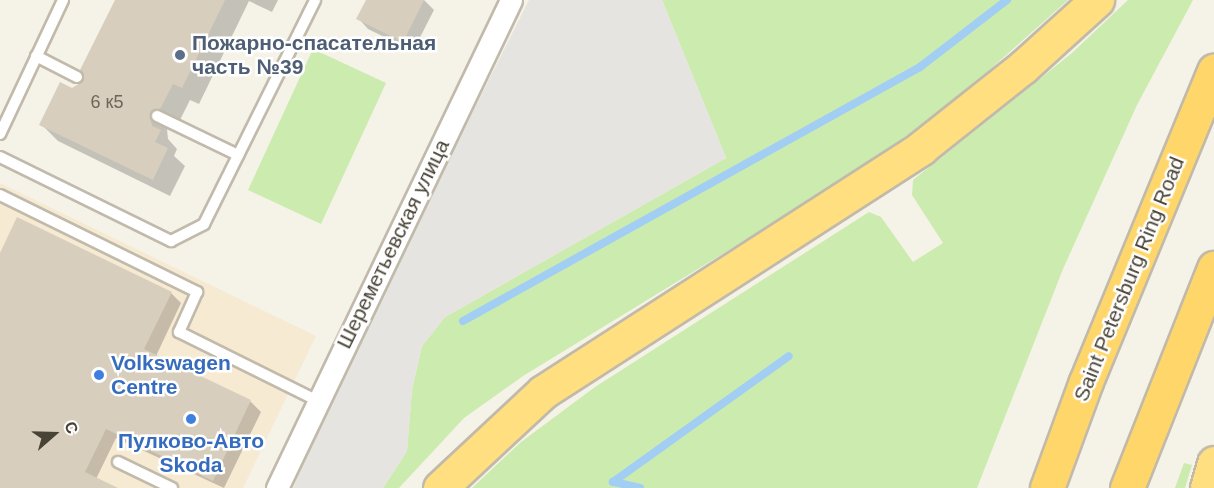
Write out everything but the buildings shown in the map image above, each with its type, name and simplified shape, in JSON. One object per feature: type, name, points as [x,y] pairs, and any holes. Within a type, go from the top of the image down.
[{"type":"highway","points":[[440,488],[543,392],[921,148],[1023,67],[1096,0]]},
{"type":"highway","name":"Saint Petersburg Ring Road","points":[[1047,488],[1085,384],[1214,71]]},
{"type":"highway","points":[[1127,488],[1214,268]]},
{"type":"highway","points":[[1208,488],[1214,463]]},
{"type":"street","name":"Шереметьевская улица","points":[[277,488],[511,0]]},
{"type":"lane","points":[[0,134],[63,0]]},
{"type":"lane","points":[[0,157],[171,241],[204,224],[315,0]]},
{"type":"lane","points":[[36,56],[77,77]]},
{"type":"lane","points":[[157,116],[238,155]]},
{"type":"lane","points":[[0,195],[197,292],[179,332],[318,401]]},
{"type":"lane","points":[[118,462],[172,488]]},
{"type":"shaded area","points":[[529,0],[662,0],[726,158],[445,317],[422,346],[412,389],[407,451],[383,488],[293,488],[344,368]]},
{"type":"shaded area","name":"Volkswagen Centre","points":[[0,183],[316,336],[243,488],[0,488]]},
{"type":"green space","points":[[662,0],[1068,0],[958,98],[858,171],[523,376],[464,418],[399,488],[383,488],[407,451],[412,389],[422,346],[445,317],[726,158]]},
{"type":"green space","points":[[1128,0],[1193,0],[1137,105],[1063,269],[977,488],[472,488],[521,442],[595,387],[869,212],[881,217],[913,262],[943,243],[912,195],[913,180],[1072,53]]},
{"type":"green space","points":[[313,49],[386,83],[321,224],[248,190]]},
{"type":"green space","points":[[1184,463],[1192,465],[1185,488],[1175,488]]},
{"type":"waterway","points":[[463,321],[920,67],[1007,0]]},
{"type":"waterway","points":[[640,488],[613,482],[789,356]]},
{"type":"place","name":"Пожарно-спасательная часть №39","points":[[180,55]]},
{"type":"place","name":"Volkswagen Centre","points":[[99,375]]},
{"type":"place","name":"Пулково-Авто Skoda","points":[[191,419]]}]
